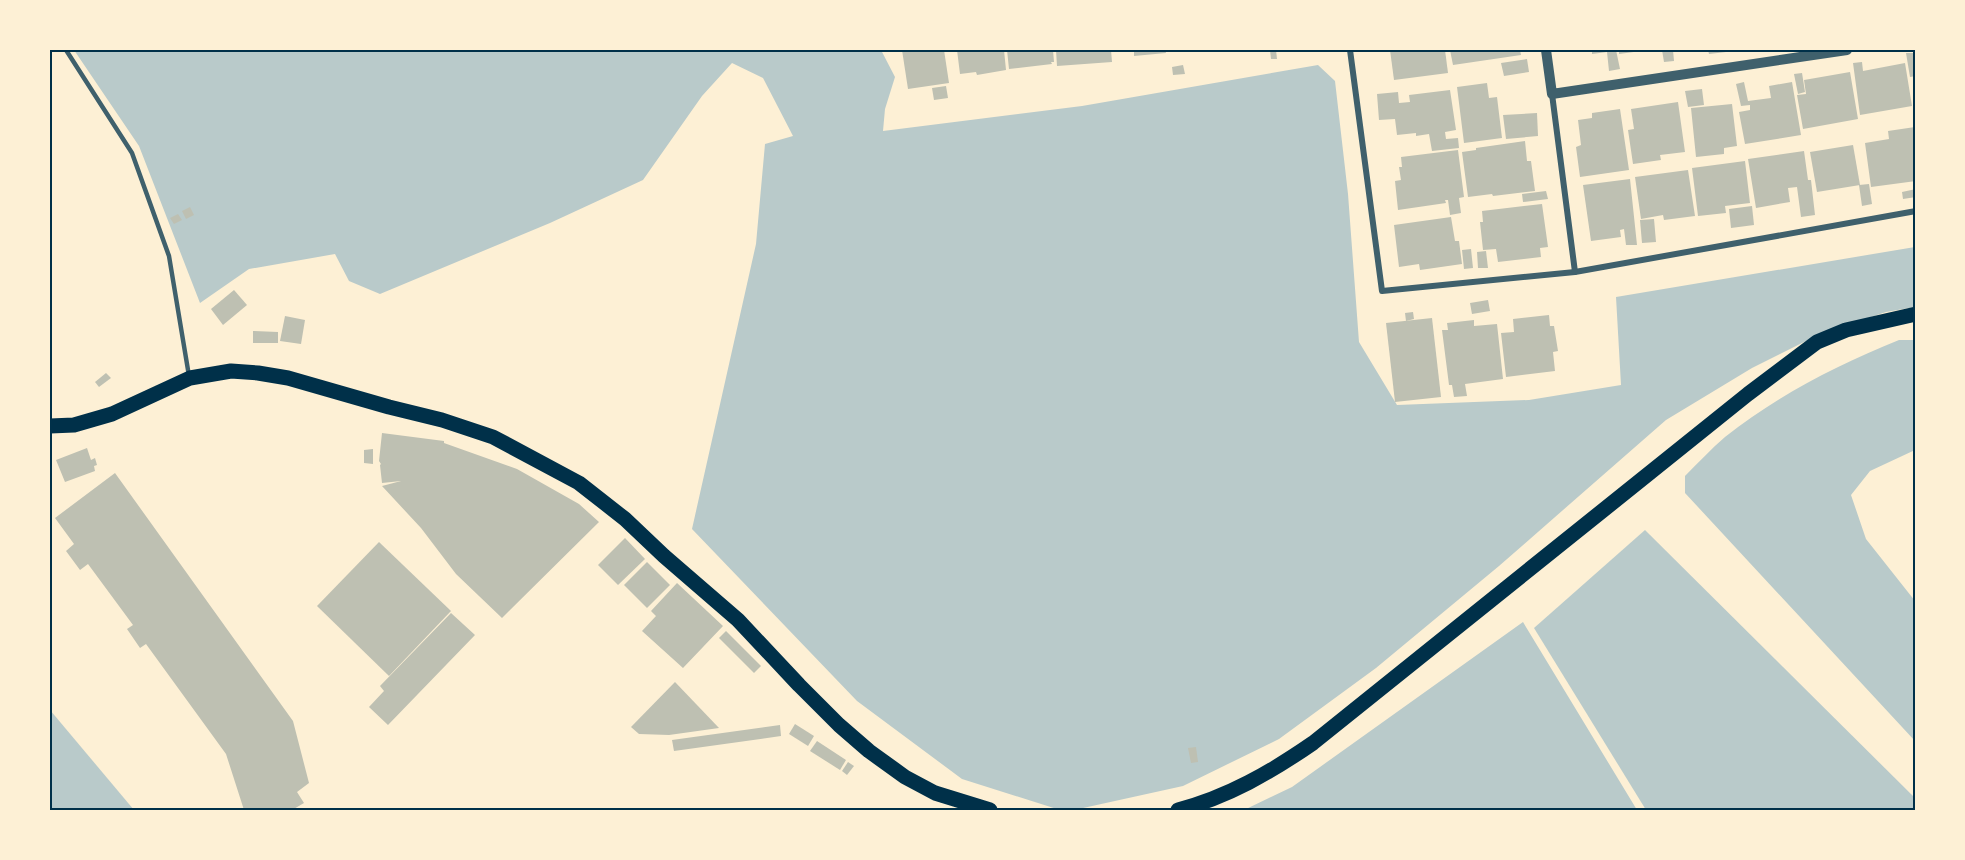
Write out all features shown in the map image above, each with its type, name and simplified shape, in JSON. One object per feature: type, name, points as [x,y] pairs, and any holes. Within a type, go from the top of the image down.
[{"type":"main road","points":[[1178,810],[1203,804],[1271,771],[1313,743],[1748,394],[1817,342],[1846,330],[1916,314]]},
{"type":"main road","points":[[50,426],[74,425],[112,414],[190,378],[231,371],[288,378],[493,437],[579,483],[625,519],[738,620],[807,693],[869,751],[905,777],[935,793],[990,810]]},
{"type":"street","points":[[1350,50],[1382,291],[1575,272],[1916,211]]},
{"type":"street","points":[[1546,50],[1575,272]]},
{"type":"street","points":[[1552,94],[1846,50]]},
{"type":"lane","points":[[66,50],[132,153],[169,256],[190,378]]},
{"type":"shaded area","points":[[74,50],[881,50],[895,77],[885,109],[883,131],[1082,106],[1318,65],[1335,81],[1348,194],[1359,342],[1397,405],[1529,400],[1621,385],[1616,297],[1915,247],[1915,307],[1886,312],[1820,334],[1752,368],[1666,420],[1499,566],[1376,668],[1279,739],[1183,786],[1074,810],[1060,810],[962,779],[857,701],[692,529],[756,244],[765,144],[793,136],[763,78],[732,63],[702,96],[643,180],[550,223],[380,294],[349,281],[335,254],[249,269],[200,303],[139,146]]},
{"type":"shaded area","points":[[1899,340],[1915,340],[1915,450],[1870,471],[1851,495],[1866,539],[1915,601],[1915,741],[1685,493],[1685,476],[1720,442],[1745,422],[1809,382]]},
{"type":"shaded area","points":[[1645,530],[1915,798],[1915,810],[1646,810],[1534,628]]},
{"type":"shaded area","points":[[1523,622],[1637,810],[1244,810],[1292,787]]},
{"type":"shaded area","points":[[50,710],[134,810],[50,810]]},
{"type":"building","points":[[902,50],[944,50],[949,83],[908,89]]},
{"type":"building","points":[[957,50],[1004,50],[1006,70],[977,75],[976,72],[960,74]]},
{"type":"building","points":[[1007,50],[1053,50],[1054,62],[1009,69]]},
{"type":"building","points":[[1056,50],[1111,50],[1112,62],[1057,66]]},
{"type":"building","points":[[1134,50],[1165,50],[1166,53],[1134,56]]},
{"type":"building","points":[[1270,50],[1276,50],[1277,59],[1271,59]]},
{"type":"building","points":[[1390,50],[1445,50],[1448,73],[1394,80]]},
{"type":"building","points":[[1450,50],[1520,50],[1521,55],[1453,65]]},
{"type":"building","points":[[1592,50],[1616,50],[1620,69],[1609,71],[1607,52],[1592,54]]},
{"type":"building","points":[[1619,50],[1641,50],[1641,51],[1619,54]]},
{"type":"building","points":[[1662,50],[1673,50],[1674,61],[1664,62]]},
{"type":"building","points":[[1708,50],[1726,50],[1726,52],[1709,54]]},
{"type":"building","points":[[1906,53],[1914,53],[1916,76],[1910,77]]},
{"type":"building","points":[[1527,59],[1529,72],[1504,76],[1501,63]]},
{"type":"building","points":[[1862,62],[1863,71],[1905,63],[1912,106],[1860,115],[1853,63]]},
{"type":"building","points":[[1183,65],[1185,74],[1173,75],[1172,67]]},
{"type":"building","points":[[1850,72],[1858,119],[1803,129],[1797,95],[1806,94],[1804,80]]},
{"type":"building","points":[[1802,73],[1805,92],[1798,94],[1794,74]]},
{"type":"building","points":[[1744,82],[1748,101],[1771,98],[1769,86],[1792,82],[1801,135],[1745,144],[1739,112],[1750,110],[1750,105],[1741,106],[1736,84]]},
{"type":"building","points":[[1487,83],[1489,98],[1497,97],[1502,138],[1464,143],[1457,87]]},
{"type":"building","points":[[946,86],[948,98],[934,100],[932,88]]},
{"type":"building","points":[[1702,89],[1704,105],[1688,107],[1685,91]]},
{"type":"building","points":[[1450,90],[1456,130],[1445,132],[1446,139],[1458,138],[1459,148],[1432,151],[1429,134],[1397,135],[1395,119],[1379,120],[1377,94],[1398,92],[1399,103],[1410,102],[1409,95]]},
{"type":"building","points":[[1678,102],[1685,152],[1660,155],[1661,160],[1633,164],[1628,130],[1634,129],[1631,109]]},
{"type":"building","points":[[1732,104],[1737,146],[1724,148],[1724,154],[1696,157],[1691,108]]},
{"type":"building","points":[[1620,109],[1629,170],[1580,177],[1576,147],[1581,145],[1578,120],[1592,118],[1592,113]]},
{"type":"building","points":[[1537,113],[1538,136],[1506,139],[1503,115]]},
{"type":"building","points":[[1915,127],[1916,181],[1871,187],[1865,143],[1889,139],[1888,131]]},
{"type":"building","points":[[1525,141],[1527,161],[1531,161],[1535,191],[1468,197],[1462,152]]},
{"type":"building","points":[[1853,145],[1860,185],[1817,192],[1810,152]]},
{"type":"building","points":[[1458,150],[1464,197],[1459,198],[1461,213],[1450,215],[1448,200],[1445,200],[1446,203],[1398,210],[1395,181],[1401,180],[1399,167],[1402,167],[1401,157]]},
{"type":"building","points":[[1804,151],[1808,180],[1811,180],[1815,215],[1801,217],[1797,187],[1788,188],[1790,202],[1756,208],[1748,159]]},
{"type":"building","points":[[1745,161],[1750,203],[1725,206],[1726,213],[1698,216],[1692,168]]},
{"type":"building","points":[[1688,170],[1695,216],[1664,220],[1663,215],[1641,219],[1635,177]]},
{"type":"building","points":[[1630,179],[1637,245],[1626,245],[1624,229],[1620,230],[1621,237],[1591,241],[1583,185]]},
{"type":"building","points":[[1869,184],[1872,204],[1862,206],[1859,185]]},
{"type":"building","points":[[1916,189],[1916,197],[1903,199],[1902,192]]},
{"type":"building","points":[[1546,191],[1548,199],[1523,202],[1522,194]]},
{"type":"building","points":[[1542,204],[1548,247],[1540,248],[1541,257],[1498,262],[1496,249],[1483,250],[1480,222],[1483,222],[1482,211]]},
{"type":"building","points":[[1752,206],[1754,225],[1731,228],[1729,209]]},
{"type":"building","points":[[190,207],[194,215],[186,219],[182,211]]},
{"type":"building","points":[[178,214],[182,220],[174,224],[170,218]]},
{"type":"building","points":[[1451,217],[1455,241],[1459,241],[1462,264],[1420,270],[1419,264],[1399,267],[1394,225]]},
{"type":"building","points":[[1654,219],[1656,242],[1642,243],[1640,220]]},
{"type":"building","points":[[1471,249],[1473,268],[1464,269],[1462,250]]},
{"type":"building","points":[[1486,251],[1488,268],[1478,268],[1477,252]]},
{"type":"building","points":[[234,290],[247,305],[223,325],[211,309]]},
{"type":"building","points":[[1488,300],[1490,311],[1472,314],[1470,303]]},
{"type":"building","points":[[1413,312],[1414,319],[1406,321],[1405,313]]},
{"type":"building","points":[[1549,315],[1550,326],[1554,326],[1558,351],[1553,352],[1555,371],[1506,377],[1501,333],[1514,332],[1513,319]]},
{"type":"building","points":[[285,316],[305,320],[301,344],[280,341]]},
{"type":"building","points":[[1432,318],[1441,397],[1395,402],[1386,323]]},
{"type":"building","points":[[1474,320],[1474,326],[1497,324],[1503,379],[1465,384],[1467,396],[1454,397],[1452,385],[1449,385],[1442,330],[1448,330],[1447,323]]},
{"type":"building","points":[[253,331],[278,332],[278,343],[253,343]]},
{"type":"building","points":[[106,373],[111,378],[99,387],[95,382]]},
{"type":"building","points":[[382,433],[444,441],[444,443],[517,469],[579,504],[599,522],[502,618],[456,574],[421,528],[382,486],[401,481],[382,483],[379,461]]},
{"type":"building","points":[[87,448],[91,460],[95,458],[97,465],[94,466],[95,471],[65,482],[56,460]]},
{"type":"building","points":[[373,449],[373,464],[364,463],[364,450]]},
{"type":"building","points":[[115,473],[293,721],[309,783],[297,792],[304,803],[292,810],[244,810],[226,754],[146,644],[140,648],[127,629],[133,625],[88,564],[80,570],[66,551],[74,544],[55,518]]},
{"type":"building","points":[[625,538],[645,559],[618,585],[598,565]]},
{"type":"building","points":[[379,542],[451,611],[389,676],[317,606]]},
{"type":"building","points":[[647,562],[670,585],[647,608],[624,585]]},
{"type":"building","points":[[677,583],[723,626],[683,668],[642,631],[656,616],[651,611]]},
{"type":"building","points":[[451,613],[475,635],[388,725],[369,707],[384,691],[380,686]]},
{"type":"building","points":[[726,631],[761,666],[754,673],[719,638]]},
{"type":"building","points":[[675,682],[719,728],[669,735],[639,734],[631,727]]},
{"type":"building","points":[[795,724],[814,736],[808,746],[789,734]]},
{"type":"building","points":[[780,725],[781,736],[674,751],[672,740]]},
{"type":"building","points":[[817,741],[846,760],[840,770],[810,751]]},
{"type":"building","points":[[1196,747],[1198,762],[1191,763],[1188,748]]},
{"type":"building","points":[[848,762],[854,766],[847,775],[842,771]]}]
